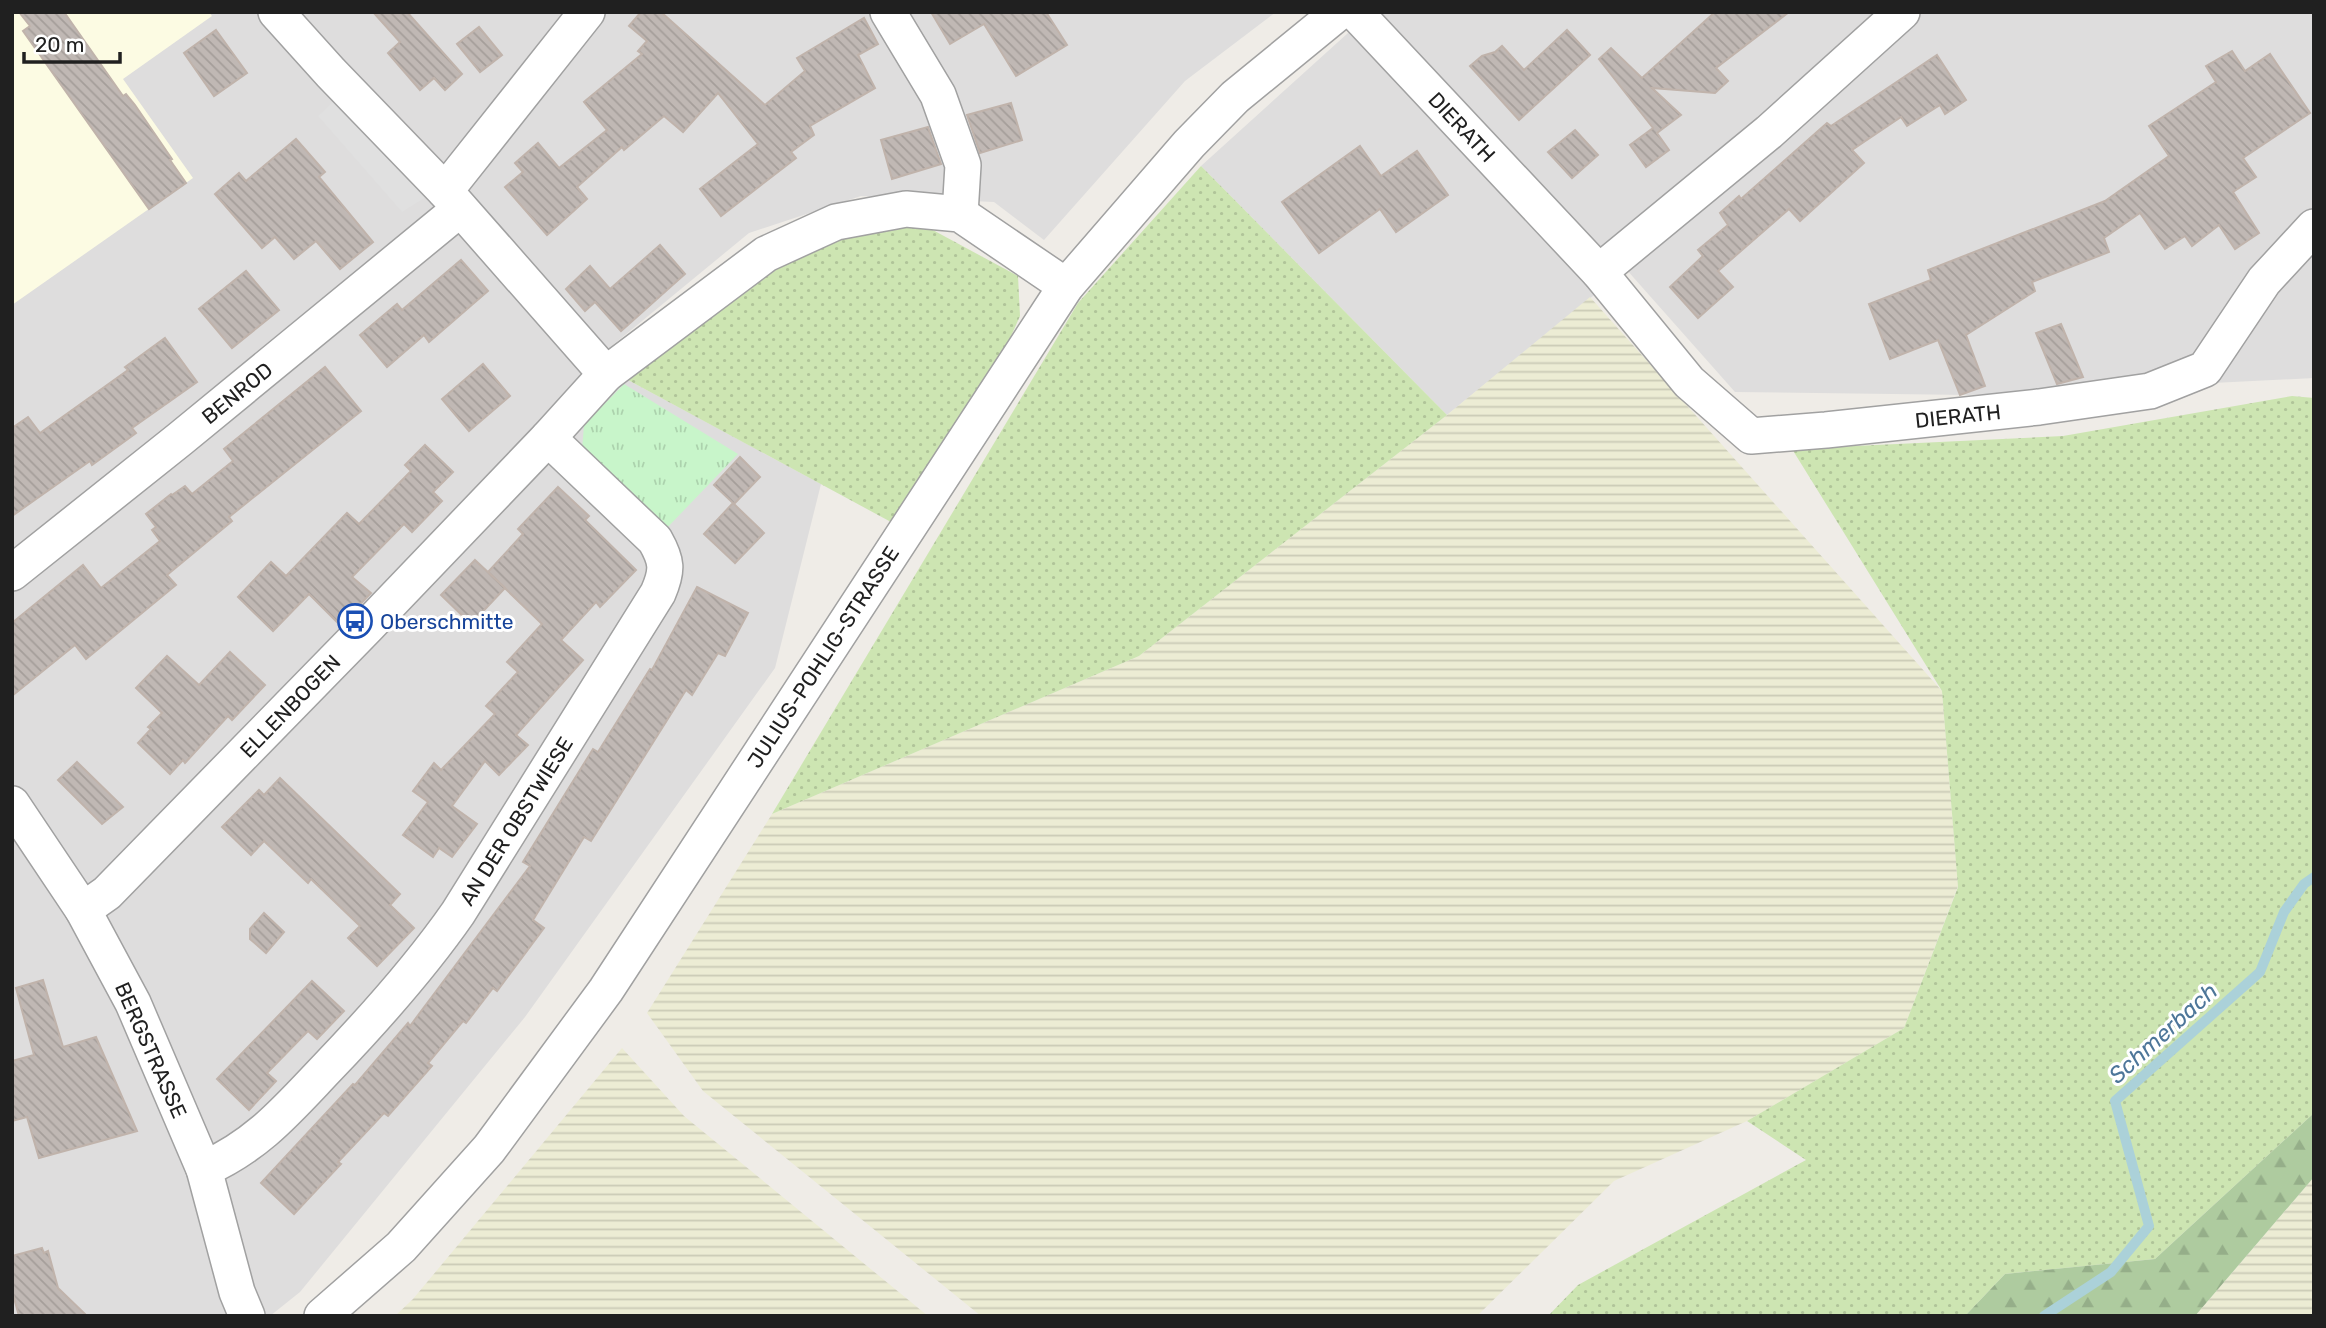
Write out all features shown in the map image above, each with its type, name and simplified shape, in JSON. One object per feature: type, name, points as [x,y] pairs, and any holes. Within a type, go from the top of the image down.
[{"type":"street","points":[[276,12],[452,200],[606,374],[766,254],[836,222],[906,209],[960,214],[1066,286]]},
{"type":"street","points":[[452,200],[587,12]]},
{"type":"street","points":[[888,12],[938,95],[963,165],[960,214]]},
{"type":"street","name":"JULIUS-POHLIG-STRASSE","points":[[321,1316],[401,1247],[489,1149],[606,990],[1066,286],[1189,144],[1236,97],[1339,12]]},
{"type":"street","name":"DIERATH","points":[[1355,12],[1599,272],[1689,382],[1751,436],[2026,409],[2150,391],[2205,369],[2264,281],[2314,227]]},
{"type":"street","points":[[1599,272],[1769,132],[1902,12]]},
{"type":"street","name":"BENROD","points":[[12,573],[180,439],[452,200]]},
{"type":"street","name":"ELLENBOGEN","points":[[83,910],[107,893],[548,438],[606,374]]},
{"type":"street","name":"AN DER OBSTWIESE","points":[[204,1169],[266,1132],[382,1010],[438,942],[658,593],[665,577],[665,558],[655,540],[548,438]]},
{"type":"street","name":"BERGSTRASSE","points":[[12,804],[83,910],[133,1003],[204,1169],[237,1292],[247,1316]]},
{"type":"shaded area","points":[[12,12],[1276,12],[1185,81],[1044,240],[994,202],[861,196],[749,233],[608,349],[628,380],[821,484],[775,668],[525,1017],[300,1292],[270,1316],[12,1316]]},
{"type":"shaded area","points":[[12,12],[209,12],[212,16],[123,79],[193,178],[12,305]]},
{"type":"shaded area","points":[[1377,12],[2314,12],[2314,378],[1969,395],[1735,392],[1626,269],[1447,415],[1201,166],[1348,33]]},
{"type":"shaded area","points":[[341,94],[434,192],[402,212],[318,116]]},
{"type":"shaded area","points":[[1590,297],[1942,691],[1958,886],[1904,1028],[1747,1121],[1614,1181],[1477,1316],[981,1316],[703,1091],[647,1013],[772,814],[1139,656],[1447,415]]},
{"type":"shaded area","points":[[622,1048],[684,1116],[928,1316],[395,1316],[413,1299]]},
{"type":"shaded area","points":[[2314,1177],[2314,1316],[2195,1316]]},
{"type":"green space","points":[[1201,166],[1447,415],[1139,656],[772,814],[1078,303]]},
{"type":"green space","points":[[918,222],[1018,276],[1020,316],[1008,343],[891,522],[628,380],[784,264],[840,240]]},
{"type":"green space","points":[[624,384],[738,454],[663,532],[582,450],[584,425]]},
{"type":"green space","points":[[2292,396],[2314,398],[2314,1113],[2155,1259],[2005,1274],[1965,1316],[1548,1316],[1578,1285],[1806,1160],[1747,1121],[1904,1028],[1958,887],[1942,691],[1792,449],[2063,436]]},
{"type":"green space","points":[[2314,1113],[2314,1177],[2195,1316],[1965,1316],[2005,1274],[2155,1259]]},
{"type":"building","points":[[19,12],[64,12],[123,96],[126,94],[135,105],[186,183],[149,209],[23,31],[30,26]]},
{"type":"building","points":[[373,12],[407,12],[462,74],[445,90],[434,78],[420,90],[388,53],[400,42]]},
{"type":"building","points":[[641,12],[661,12],[765,105],[805,71],[797,58],[864,18],[878,44],[858,55],[875,88],[810,126],[814,135],[791,152],[796,158],[721,216],[700,189],[758,144],[718,93],[683,132],[664,116],[624,150],[622,147],[577,187],[587,199],[547,235],[505,187],[523,172],[515,163],[538,143],[559,168],[607,130],[584,102],[642,54],[638,51],[647,41],[629,26]]},
{"type":"building","points":[[931,12],[1046,12],[1067,45],[1016,76],[984,24],[950,44]]},
{"type":"building","points":[[1715,12],[1789,12],[1716,68],[1728,81],[1715,93],[1652,88],[1681,115],[1657,133],[1669,150],[1646,167],[1630,145],[1653,128],[1599,59],[1611,48],[1642,78]]},
{"type":"building","points":[[479,27],[502,55],[480,72],[457,44]]},
{"type":"building","points":[[216,30],[247,73],[214,96],[184,53]]},
{"type":"building","points":[[1567,30],[1590,55],[1519,120],[1470,66],[1482,56],[1495,52],[1502,46],[1524,70]]},
{"type":"building","points":[[2232,51],[2245,71],[2270,54],[2310,113],[2243,158],[2256,177],[2233,192],[2259,233],[2235,249],[2219,225],[2192,246],[2185,236],[2165,249],[2140,213],[2104,238],[2109,252],[2032,282],[2035,291],[1966,335],[1985,386],[1960,395],[1938,340],[1890,359],[1869,304],[1931,280],[1928,270],[2105,201],[2169,156],[2149,126],[2216,82],[2206,66]]},
{"type":"building","points":[[1937,55],[1966,100],[1945,114],[1940,105],[1907,126],[1901,117],[1852,150],[1864,163],[1800,221],[1789,209],[1718,271],[1733,287],[1698,318],[1670,287],[1703,256],[1698,250],[1728,225],[1720,213],[1739,196],[1741,199],[1827,123],[1831,126]]},
{"type":"building","points":[[1011,103],[1022,140],[980,153],[967,115]]},
{"type":"building","points":[[928,127],[941,164],[892,179],[881,140]]},
{"type":"building","points":[[1575,130],[1598,155],[1572,178],[1548,152]]},
{"type":"building","points":[[296,139],[325,172],[319,177],[373,242],[340,269],[316,241],[294,259],[275,237],[262,248],[215,194],[239,173],[246,181]]},
{"type":"building","points":[[1360,146],[1381,176],[1417,151],[1448,195],[1396,232],[1380,209],[1319,253],[1282,202]]},
{"type":"building","points":[[660,245],[685,274],[621,331],[595,302],[585,311],[566,289],[590,266],[610,289]]},
{"type":"building","points":[[461,260],[488,291],[429,342],[424,335],[387,367],[360,335],[397,304],[402,310]]},
{"type":"building","points":[[246,271],[279,310],[232,348],[199,309]]},
{"type":"building","points":[[2061,324],[2083,377],[2057,384],[2036,333]]},
{"type":"building","points":[[165,338],[197,382],[132,428],[136,433],[92,465],[90,461],[12,516],[12,428],[28,417],[40,433],[128,370],[125,367]]},
{"type":"building","points":[[483,364],[510,396],[469,431],[442,399]]},
{"type":"building","points":[[325,367],[361,411],[229,517],[232,521],[167,575],[176,585],[86,659],[75,645],[12,696],[12,623],[83,565],[101,588],[160,541],[152,530],[156,527],[146,514],[185,486],[192,494],[233,461],[224,449]]},
{"type":"building","points":[[425,445],[453,472],[433,492],[442,501],[412,532],[404,524],[352,577],[371,593],[340,625],[309,594],[273,631],[238,597],[271,562],[286,576],[347,513],[359,524],[411,471],[405,465]]},
{"type":"building","points":[[740,457],[760,477],[734,504],[764,533],[735,563],[704,534],[733,503],[714,485]]},
{"type":"building","points":[[558,487],[589,516],[585,520],[636,570],[600,607],[596,602],[561,640],[583,660],[516,735],[528,745],[499,775],[485,761],[452,806],[477,824],[452,857],[439,848],[433,857],[403,835],[428,802],[413,791],[434,763],[441,770],[495,714],[486,706],[518,672],[507,662],[542,624],[488,572],[523,534],[518,529]]},
{"type":"building","points":[[475,560],[505,588],[471,624],[441,595]]},
{"type":"building","points":[[697,587],[748,613],[725,656],[718,653],[692,695],[686,690],[591,841],[584,837],[533,920],[544,928],[497,991],[493,988],[466,1023],[463,1021],[428,1063],[432,1066],[388,1116],[384,1113],[294,1214],[261,1183],[353,1084],[355,1085],[408,1023],[410,1026],[530,866],[523,862],[593,749],[598,752],[650,669],[652,670]]},
{"type":"building","points":[[230,652],[265,685],[232,720],[228,716],[185,763],[183,760],[170,774],[138,743],[151,729],[148,727],[162,713],[136,688],[167,656],[199,685]]},
{"type":"building","points":[[77,762],[123,807],[102,824],[58,780]]},
{"type":"building","points":[[280,778],[400,894],[390,905],[414,928],[377,966],[348,938],[360,926],[311,879],[308,883],[264,841],[251,855],[222,827],[259,790],[264,795]]},
{"type":"building","points":[[264,913],[284,932],[266,953],[250,939],[250,929]]},
{"type":"building","points":[[43,980],[63,1047],[96,1037],[137,1131],[39,1158],[27,1117],[12,1121],[12,1061],[34,1055],[16,988]]},
{"type":"building","points":[[312,981],[344,1011],[317,1039],[308,1031],[267,1073],[276,1081],[249,1110],[217,1079]]},
{"type":"building","points":[[42,1248],[44,1253],[48,1251],[58,1288],[87,1316],[19,1316],[12,1291],[12,1256]]},
{"type":"waterway","name":"Schmerbach","points":[[2044,1316],[2111,1272],[2149,1226],[2115,1101],[2260,972],[2284,912],[2304,884],[2314,877]]},
{"type":"place","name":"Oberschmitte","points":[[355,621]]}]
